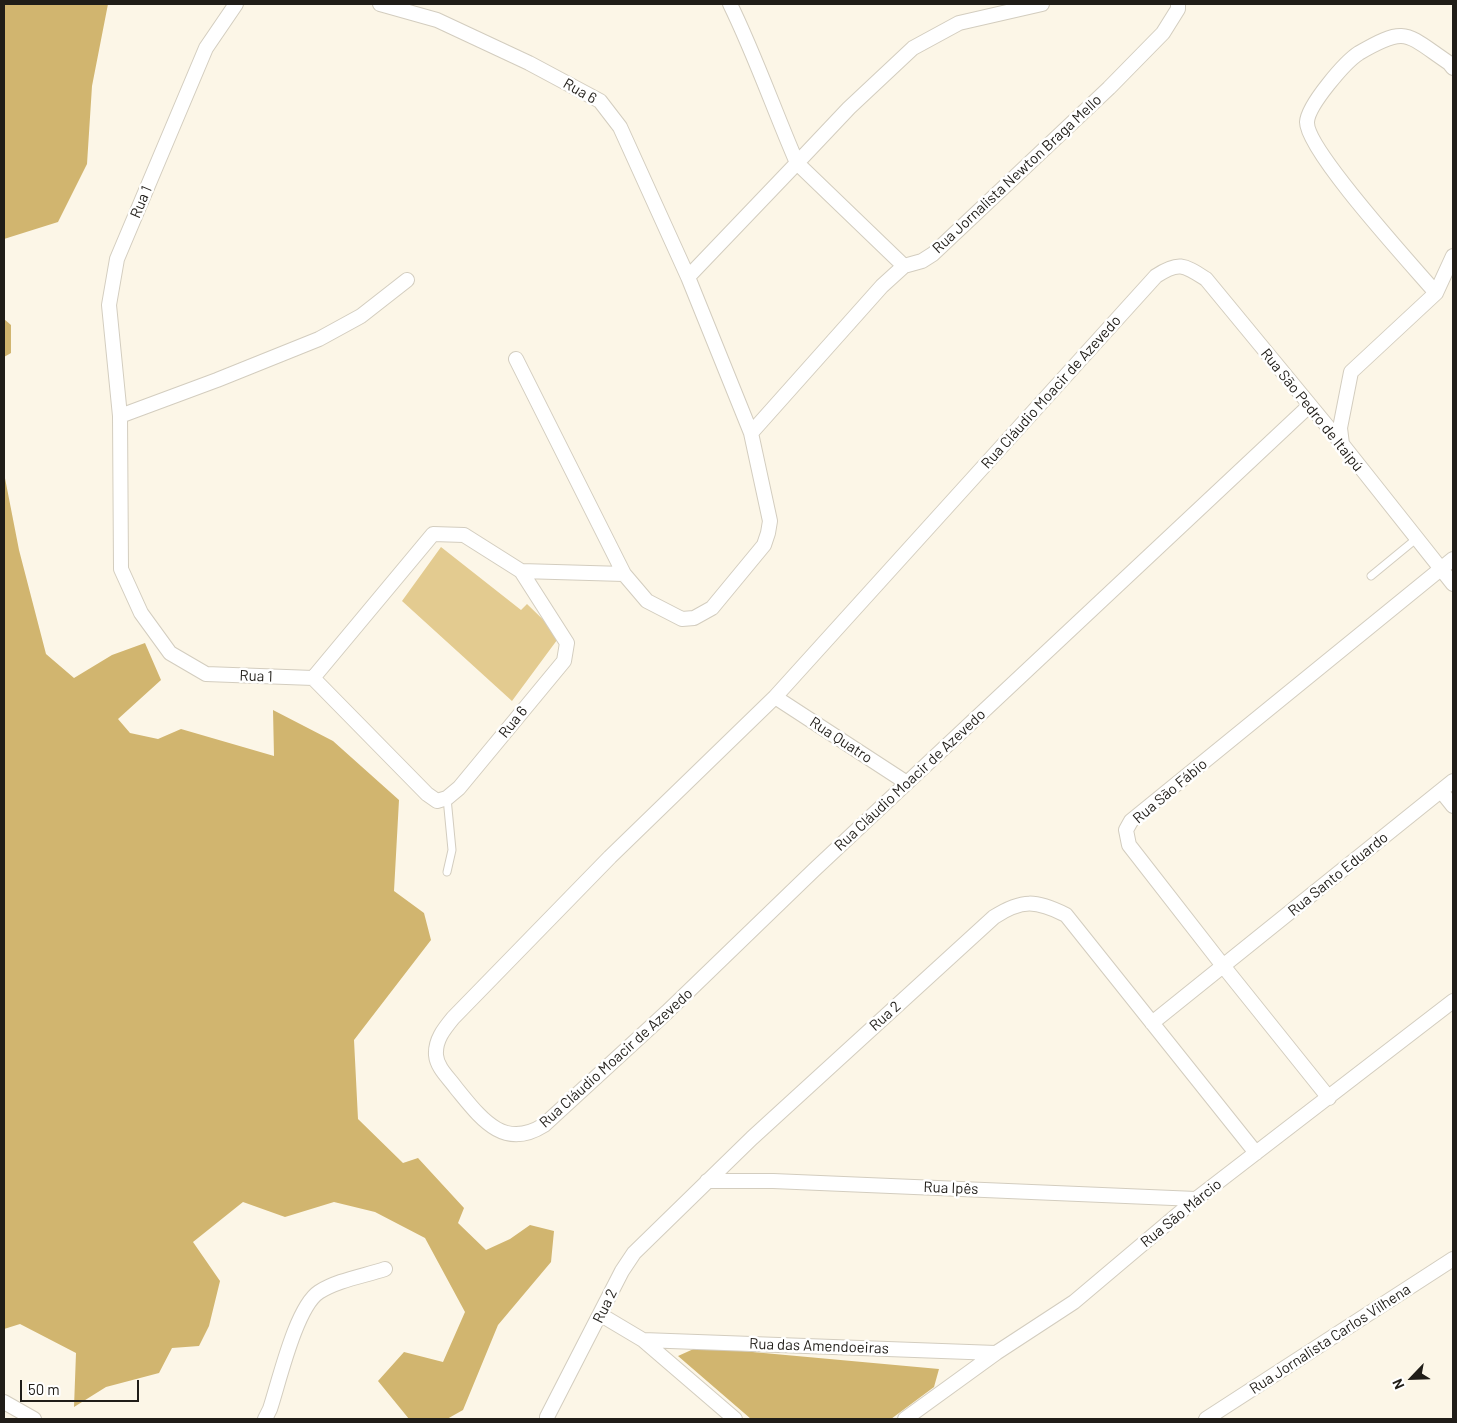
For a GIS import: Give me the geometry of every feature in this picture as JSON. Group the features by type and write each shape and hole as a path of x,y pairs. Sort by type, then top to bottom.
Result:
{"street":[{"name":"Rua 1","path":"236,4 206,48 117,259 109,305 120,416 122,569 141,613 170,653 206,674 313,678"},
{"name":"Rua 6","path":"380,4 437,20 600,100 620,127 688,278 751,433 770,521 764,545 712,608 694,618 682,619 647,601 624,574 516,359"},
{"path":"730,4 748,41 769,99 797,163 904,266 882,286 751,433"},
{"path":"688,278 849,108 913,48 959,23 1042,4"},
{"name":"Rua Jornalista Newton Braga Mello","path":"904,266 922,262 933,254 1109,88 1163,34 1178,9 1178,4"},
{"path":"1436,293 1325,162 1310,136 1307,122 1311,106 1353,57 1395,35 1410,36 1449,63 1453,68"},
{"path":"1342,444 1340,428 1351,372 1436,293 1453,256"},
{"name":"Rua São Pedro de Itaipú","path":"1156,276 1175,266 1186,266 1206,279 1342,444 1453,584"},
{"name":"Rua Cláudio Moacir de Azevedo","path":"1156,276 775,697 610,858 453,1018 440,1035 436,1047 438,1065 482,1120 501,1131 518,1136 533,1132 544,1125 667,1012 814,870 1309,406"},
{"path":"120,416 217,380 318,339 361,316 407,280"},
{"path":"447,798 438,801 427,794 313,678 433,534 464,535 521,571 624,574"},
{"name":"Rua São Fábio","path":"1328,1098 1130,845 1126,835 1128,826 1453,559"},
{"name":"Rua 6","path":"447,798 459,788 564,660 567,643 521,571"},
{"name":"Rua Quatro","path":"775,697 907,784"},
{"name":"Rua Santo Eduardo","path":"1152,1023 1453,782"},
{"path":"1441,791 1453,806"},
{"name":"Rua 2","path":"547,1417 622,1271 634,1253 707,1182 986,923 1012,906 1033,903 1045,905 1066,915 1256,1153"},
{"name":"Rua São Márcio","path":"905,1419 996,1353 1074,1302 1196,1199 1453,1001"},
{"name":"Rua Ipês","path":"707,1182 773,1181 1196,1199"},
{"name":"Rua Jornalista Carlos Vilhena","path":"1206,1419 1453,1259"},
{"path":"265,1419 270,1409 297,1323 312,1298 332,1286 385,1269"},
{"path":"601,1315 643,1340 734,1419"},
{"name":"Rua das Amendoeiras","path":"643,1340 996,1353"},
{"path":"4,1402 34,1419"}],"lane":[{"path":"1371,576 1416,539"},
{"path":"447,798 452,850 447,872"}],"shaded area":[{"path":"4,4 108,4 92,86 87,164 58,222 4,239"},
{"path":"4,319 11,325 11,353 4,357"},
{"path":"4,473 19,550 46,654 74,678 112,655 145,643 161,680 118,719 130,733 158,739 181,729 274,756 273,710 333,741 399,800 394,891 424,913 431,940 354,1040 358,1119 403,1163 418,1158 464,1208 458,1223 486,1250 510,1239 530,1225 554,1231 551,1262 498,1325 463,1410 447,1419 409,1419 378,1381 404,1352 443,1362 465,1312 425,1238 375,1212 334,1202 285,1217 243,1202 193,1242 220,1281 209,1326 199,1346 172,1348 159,1373 106,1387 74,1407 76,1353 20,1324 4,1329"},
{"path":"441,547 521,610 527,604 560,636 512,701 402,601"},
{"path":"698,1347 939,1369 934,1387 891,1419 751,1419 678,1356"}]}
